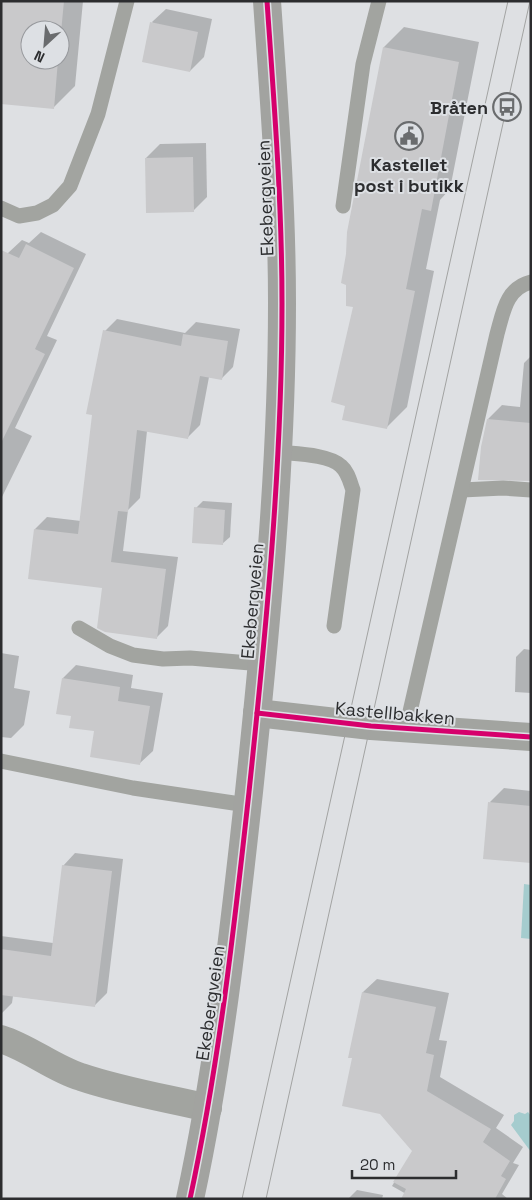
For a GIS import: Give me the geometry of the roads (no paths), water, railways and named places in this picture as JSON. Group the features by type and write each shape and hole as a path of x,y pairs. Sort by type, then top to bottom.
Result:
{"main road":[{"name":"Ekebergveien","path":"190,1199 208,1108 228,983 257,713 277,452 281,354 281,254 267,1"}],"street":[{"name":"Kastellbakken","path":"257,713 406,729 531,737"},
{"path":"1,1039 18,1044 49,1064 80,1077 208,1108"}],"lane":[{"path":"3,213 19,216 37,213 53,205 70,186 98,114 127,1"},
{"path":"343,206 363,64 379,1"},
{"name":"Kastellbakken","path":"406,729 505,304 513,290 522,284 531,282"},
{"path":"277,452 314,456 340,464 348,475 353,490 334,626"},
{"path":"462,490 503,488 531,490"},
{"path":"79,628 110,646 133,655 163,659 190,658 261,664"},
{"path":"1,761 133,788 247,805"}],"water":[{"path":"524,884 531,885 531,939 521,938"},
{"path":"519,1112 525,1114 528,1112 531,1116 531,1152 511,1125 514,1121 514,1115"}],"tram line":[{"path":"242,1199 508,1"},
{"path":"266,1199 530,1"}],"place":[{"name":"Bråten","path":"507,107"},
{"name":"Kastellet post i butikk","path":"409,136"}]}
